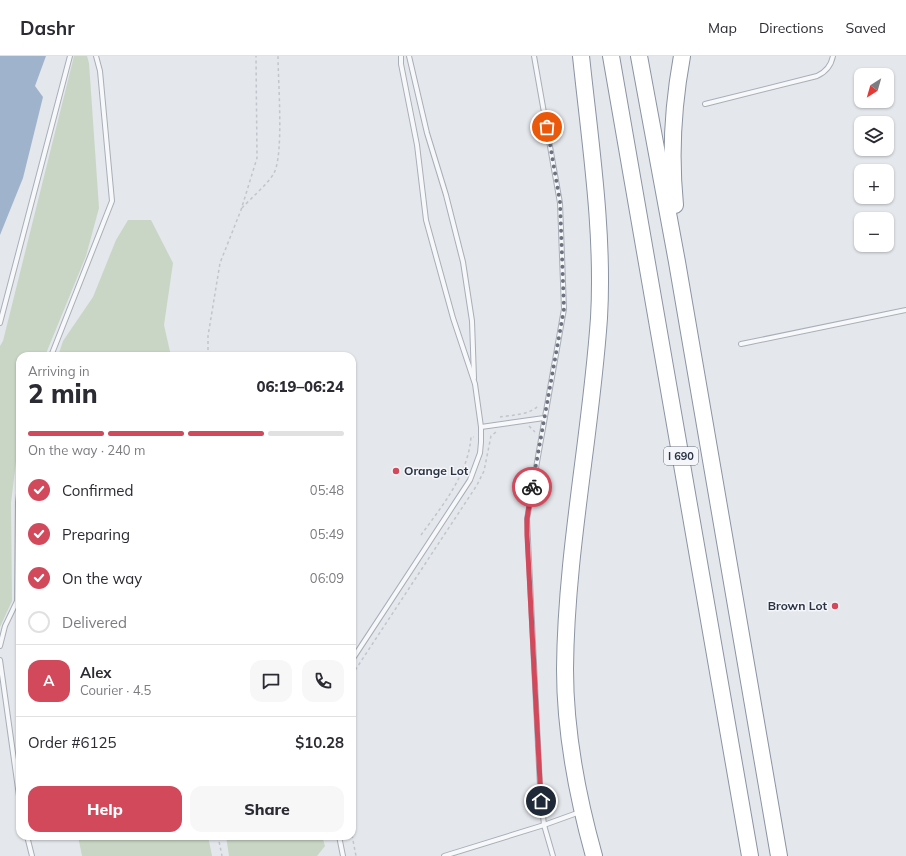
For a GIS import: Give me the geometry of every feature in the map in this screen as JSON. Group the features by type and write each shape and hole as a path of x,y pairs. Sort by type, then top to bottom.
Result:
{"highway":[{"path":"581,56 598,236 599,308 593,383 566,625 565,670 569,728 582,811 594,856"},
{"name":"I 690","path":"611,56 750,856"},
{"name":"I 690","path":"639,56 677,262 780,856"},
{"path":"677,262 678,235 673,187 672,136 677,84 682,56"}],"lane":[{"path":"0,323 70,56"},
{"path":"53,352 112,201 100,71 96,56"},
{"path":"401,56 401,64 417,145 426,220 453,318 475,384"},
{"path":"356,654 470,480 480,453 481,427 475,384 472,321 463,262 446,195 427,133 409,56"},
{"path":"534,56 560,202 564,309 527,519 540,787 544,825 553,856"},
{"path":"705,104 817,76 826,70 831,64 833,56"},
{"path":"740,344 906,310"},
{"path":"481,427 544,418"},
{"path":"0,646 5,626 16,603"},
{"path":"0,660 16,774"},
{"path":"444,856 544,825 582,811"},
{"path":"28,840 32,856"},
{"path":"340,840 343,856"}],"path":[{"path":"208,352 208,336 220,263 241,210 257,158 256,56"},
{"path":"241,210 274,174 279,135 278,56"},
{"path":"421,535 460,478 470,450 471,438 491,436"},
{"path":"356,669 477,485 484,471 490,439"},
{"path":"219,840 222,856"},
{"path":"353,840 356,856"}],"green space":[{"path":"74,56 87,56 89,63 99,208 86,256 47,352 16,352 16,462 11,503 12,601 0,627 0,346 3,341"},
{"path":"128,220 151,220 173,263 164,325 170,352 59,352 63,341 93,297 116,240"},
{"path":"79,840 209,840 212,856 82,856"},
{"path":"227,840 323,840 325,846 317,856 229,856"}],"water":[{"path":"0,56 46,56 35,86 43,97 23,178 0,235"}],"way so far":[{"path":"532,487 564,309 560,202 547,127"}],"place":[{"name":"Orange Lot","path":"396,471"},
{"name":"Brown Lot","path":"835,606"}],"route":[{"path":"532,487 527,519 527,535 541,801"}]}
